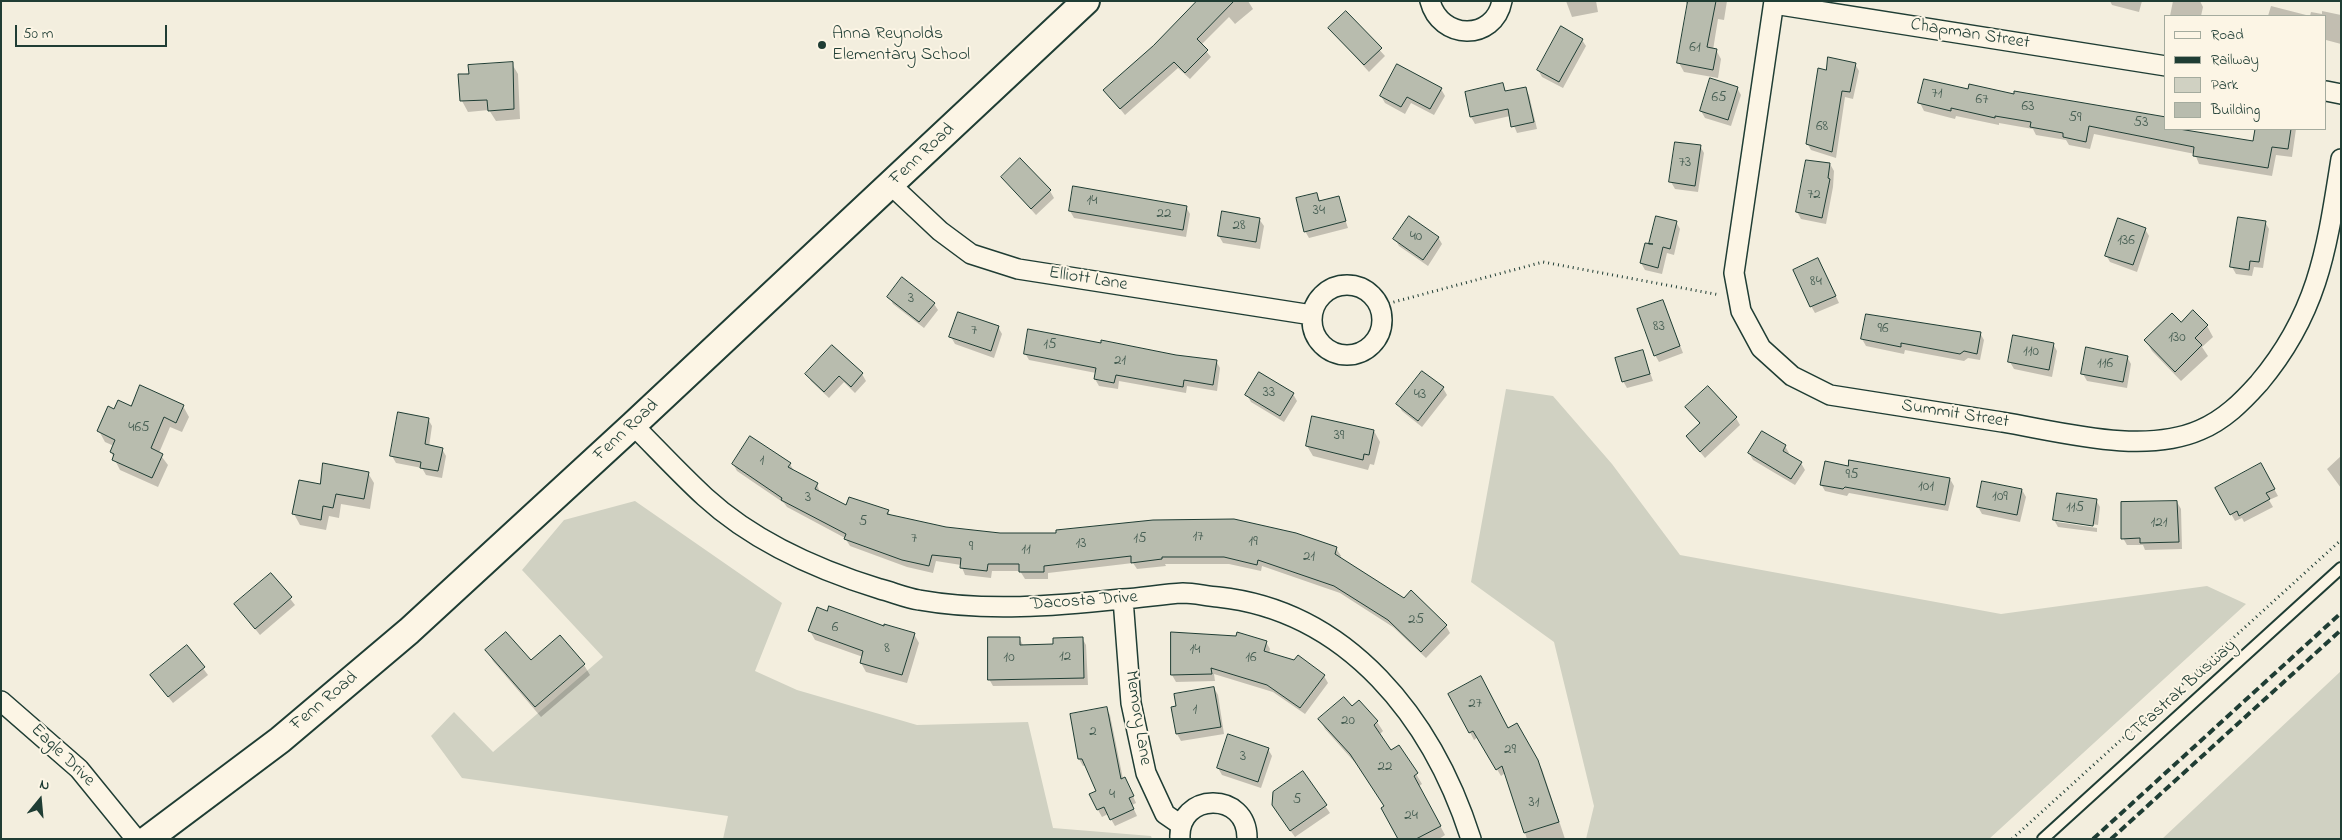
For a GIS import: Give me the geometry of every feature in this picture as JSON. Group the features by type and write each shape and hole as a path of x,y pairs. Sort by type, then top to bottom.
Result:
{"street":[{"name":"Fenn Road","path":"148,839 280,740 384,653 633,425 1086,1"},
{"path":"1430,1 1438,20 1448,27 1460,31 1472,31 1484,27 1494,20 1501,9 1502,1"},
{"name":"Chapman Street","path":"1774,2 2164,66"},
{"name":"Summit Street","path":"1774,2 1734,273 1741,311 1761,348 1792,376 1830,395 2113,440 2161,440 2200,430 2238,406 2268,372 2295,333 2316,287 2328,237 2341,159"},
{"path":"2327,91 2341,94"},
{"name":"Elliott Lane","path":"891,185 940,231 971,254 1008,266 1312,315"},
{"path":"1342,285 1360,287 1374,298 1379,306 1382,323 1377,340 1364,352 1347,356 1330,352 1317,340 1313,332 1312,315 1319,298 1334,287 1342,285"},
{"name":"Dacosta Drive","path":"633,425 707,499 772,545 843,577 917,600 977,607 1052,606 1184,593 1248,600 1302,620 1351,650 1398,697 1434,756 1459,803 1471,839"},
{"name":"Memory Lane","path":"1123,599 1131,703 1146,773 1165,814 1181,832 1187,815 1195,807 1217,802 1228,805 1244,821 1248,839"},
{"name":"Eagle Drive","path":"1,701 79,769 136,839"}],"lane":[{"name":"CTfastrak Busway","path":"2044,839 2341,568"}],"path":[{"path":"1379,306 1543,262 1739,298"},
{"path":"2012,839 2341,540"}],"green space":[{"path":"1506,389 1553,396 1612,464 1680,555 2001,614 2207,586 2246,604 1989,839 1586,839 1594,806 1554,642 1471,582"},
{"path":"635,501 782,603 755,671 797,690 917,725 1028,722 1053,828 1151,836 1152,839 723,839 728,816 462,778 431,736 454,712 493,752 603,657 522,570 564,520"},
{"path":"2341,671 2341,839 2162,839"}],"building":[{"path":"1197,1 1234,1 1197,39 1208,50 1185,73 1174,62 1120,109 1103,90 1153,46"},
{"path":"1688,1 1716,1 1707,47 1717,49 1713,70 1677,63"},
{"path":"1346,11 1382,48 1364,65 1328,28"},
{"path":"1561,26 1583,39 1559,82 1537,70"},
{"path":"1828,57 1856,63 1850,92 1842,91 1832,152 1806,144 1818,68 1826,70"},
{"path":"513,62 514,109 488,111 487,100 460,101 458,74 469,74 468,65"},
{"path":"1397,64 1442,88 1430,109 1407,97 1401,107 1380,96"},
{"path":"1710,78 1738,87 1728,120 1700,111"},
{"path":"1924,79 1968,89 1969,84 2014,94 2014,91 2164,117 2164,130 2185,130 2253,141 2255,130 2291,130 2288,149 2272,147 2268,168 2193,156 2194,147 2089,126 2086,142 2063,137 2063,133 2030,127 2031,122 1995,116 1995,118 1951,108 1951,111 1918,103"},
{"path":"1503,83 1505,91 1526,87 1534,122 1511,127 1508,109 1470,117 1465,92"},
{"path":"1675,142 1701,145 1695,186 1669,182"},
{"path":"1020,158 1051,190 1031,209 1001,177"},
{"path":"1806,160 1830,163 1828,178 1830,179 1822,218 1796,212"},
{"path":"1073,186 1187,206 1183,230 1069,211"},
{"path":"1317,193 1319,201 1339,196 1346,221 1304,232 1296,198"},
{"path":"1222,211 1260,218 1256,242 1218,236"},
{"path":"1409,216 1439,237 1423,260 1393,239"},
{"path":"1656,216 1677,221 1670,249 1663,247 1658,268 1640,263 1645,243 1649,244"},
{"path":"2238,217 2266,221 2259,262 2250,261 2249,270 2230,267"},
{"path":"2118,218 2146,228 2133,265 2105,256"},
{"path":"1818,258 1836,296 1810,307 1793,270"},
{"path":"902,277 935,303 919,322 887,297"},
{"path":"1663,300 1680,346 1654,356 1637,309"},
{"path":"2193,310 2208,325 2195,338 2202,345 2175,372 2144,340 2172,313 2181,322"},
{"path":"958,312 999,326 991,351 949,337"},
{"path":"1866,314 1981,332 1977,354 1964,351 1960,354 1901,343 1901,347 1861,339"},
{"path":"1028,329 1101,343 1101,340 1176,355 1217,360 1213,385 1184,380 1183,387 1116,375 1114,383 1094,379 1096,368 1024,354"},
{"path":"2013,335 2054,343 2049,370 2008,362"},
{"path":"832,345 863,373 851,387 839,376 824,392 805,374"},
{"path":"2086,347 2128,356 2123,382 2081,374"},
{"path":"1643,350 1650,374 1622,382 1615,358"},
{"path":"1422,371 1444,387 1418,421 1396,404"},
{"path":"1259,372 1294,393 1280,416 1245,395"},
{"path":"140,385 184,405 176,423 164,417 151,448 163,454 152,478 112,460 114,454 110,452 115,440 97,431 108,406 114,409 118,400 131,406"},
{"path":"1708,386 1737,417 1700,452 1686,436 1700,423 1685,407"},
{"path":"398,412 429,418 425,444 443,448 438,471 420,468 421,462 390,456"},
{"path":"1312,416 1374,430 1369,455 1364,454 1363,460 1306,446"},
{"path":"1762,431 1786,445 1783,451 1802,462 1791,479 1748,453"},
{"path":"750,436 791,463 788,467 818,483 815,489 846,505 849,497 889,510 887,514 946,527 1000,533 1056,533 1056,530 1153,520 1234,519 1296,533 1337,547 1335,554 1404,598 1411,590 1447,625 1421,652 1388,620 1334,586 1258,560 1257,565 1224,557 1162,557 1162,559 1131,563 1131,556 1044,566 1044,572 1019,572 1019,564 988,564 987,571 960,568 961,558 932,555 929,566 902,560 844,539 846,534 781,500 782,498 732,464"},
{"path":"1849,460 1950,478 1945,505 1845,487 1843,489 1820,485 1825,461 1848,466"},
{"path":"323,463 369,472 364,499 336,494 333,508 323,506 321,520 292,514 299,480 320,484"},
{"path":"2261,463 2275,489 2266,493 2270,499 2239,516 2237,511 2230,515 2215,488"},
{"path":"1982,481 2022,489 2017,515 1977,507"},
{"path":"2057,493 2097,499 2093,526 2053,520"},
{"path":"2177,501 2179,542 2140,543 2140,538 2121,539 2121,502"},
{"path":"271,573 292,597 255,629 234,604"},
{"path":"829,606 884,626 884,624 915,633 902,675 860,663 863,651 808,631 817,607 827,611"},
{"path":"506,632 531,660 560,635 585,664 535,707 485,650"},
{"path":"1171,632 1236,636 1237,632 1267,641 1264,651 1294,660 1298,655 1325,675 1300,708 1267,685 1211,668 1212,674 1171,675"},
{"path":"988,637 1020,637 1020,645 1053,644 1053,638 1083,637 1084,678 988,680"},
{"path":"187,645 205,667 168,697 150,675"},
{"path":"1481,676 1508,728 1517,723 1538,760 1559,822 1524,833 1502,766 1496,770 1473,731 1469,733 1448,694"},
{"path":"1214,687 1221,727 1176,734 1171,707 1176,706 1174,694"},
{"path":"1344,697 1352,706 1359,700 1378,721 1374,725 1391,750 1399,745 1418,773 1414,776 1441,826 1416,839 1398,839 1381,808 1384,806 1350,754 1318,719"},
{"path":"1107,707 1121,779 1125,777 1134,796 1129,798 1134,809 1110,820 1104,807 1097,810 1089,794 1096,791 1082,759 1078,759 1070,714"},
{"path":"1228,734 1269,748 1258,782 1217,768"},
{"path":"1303,771 1327,805 1290,831 1272,805 1273,792"}],"railway":[{"path":"2093,839 2341,613"},
{"path":"2111,839 2341,630"}],"place":[{"name":"Anna Reynolds Elementary School","path":"822,45"}]}
